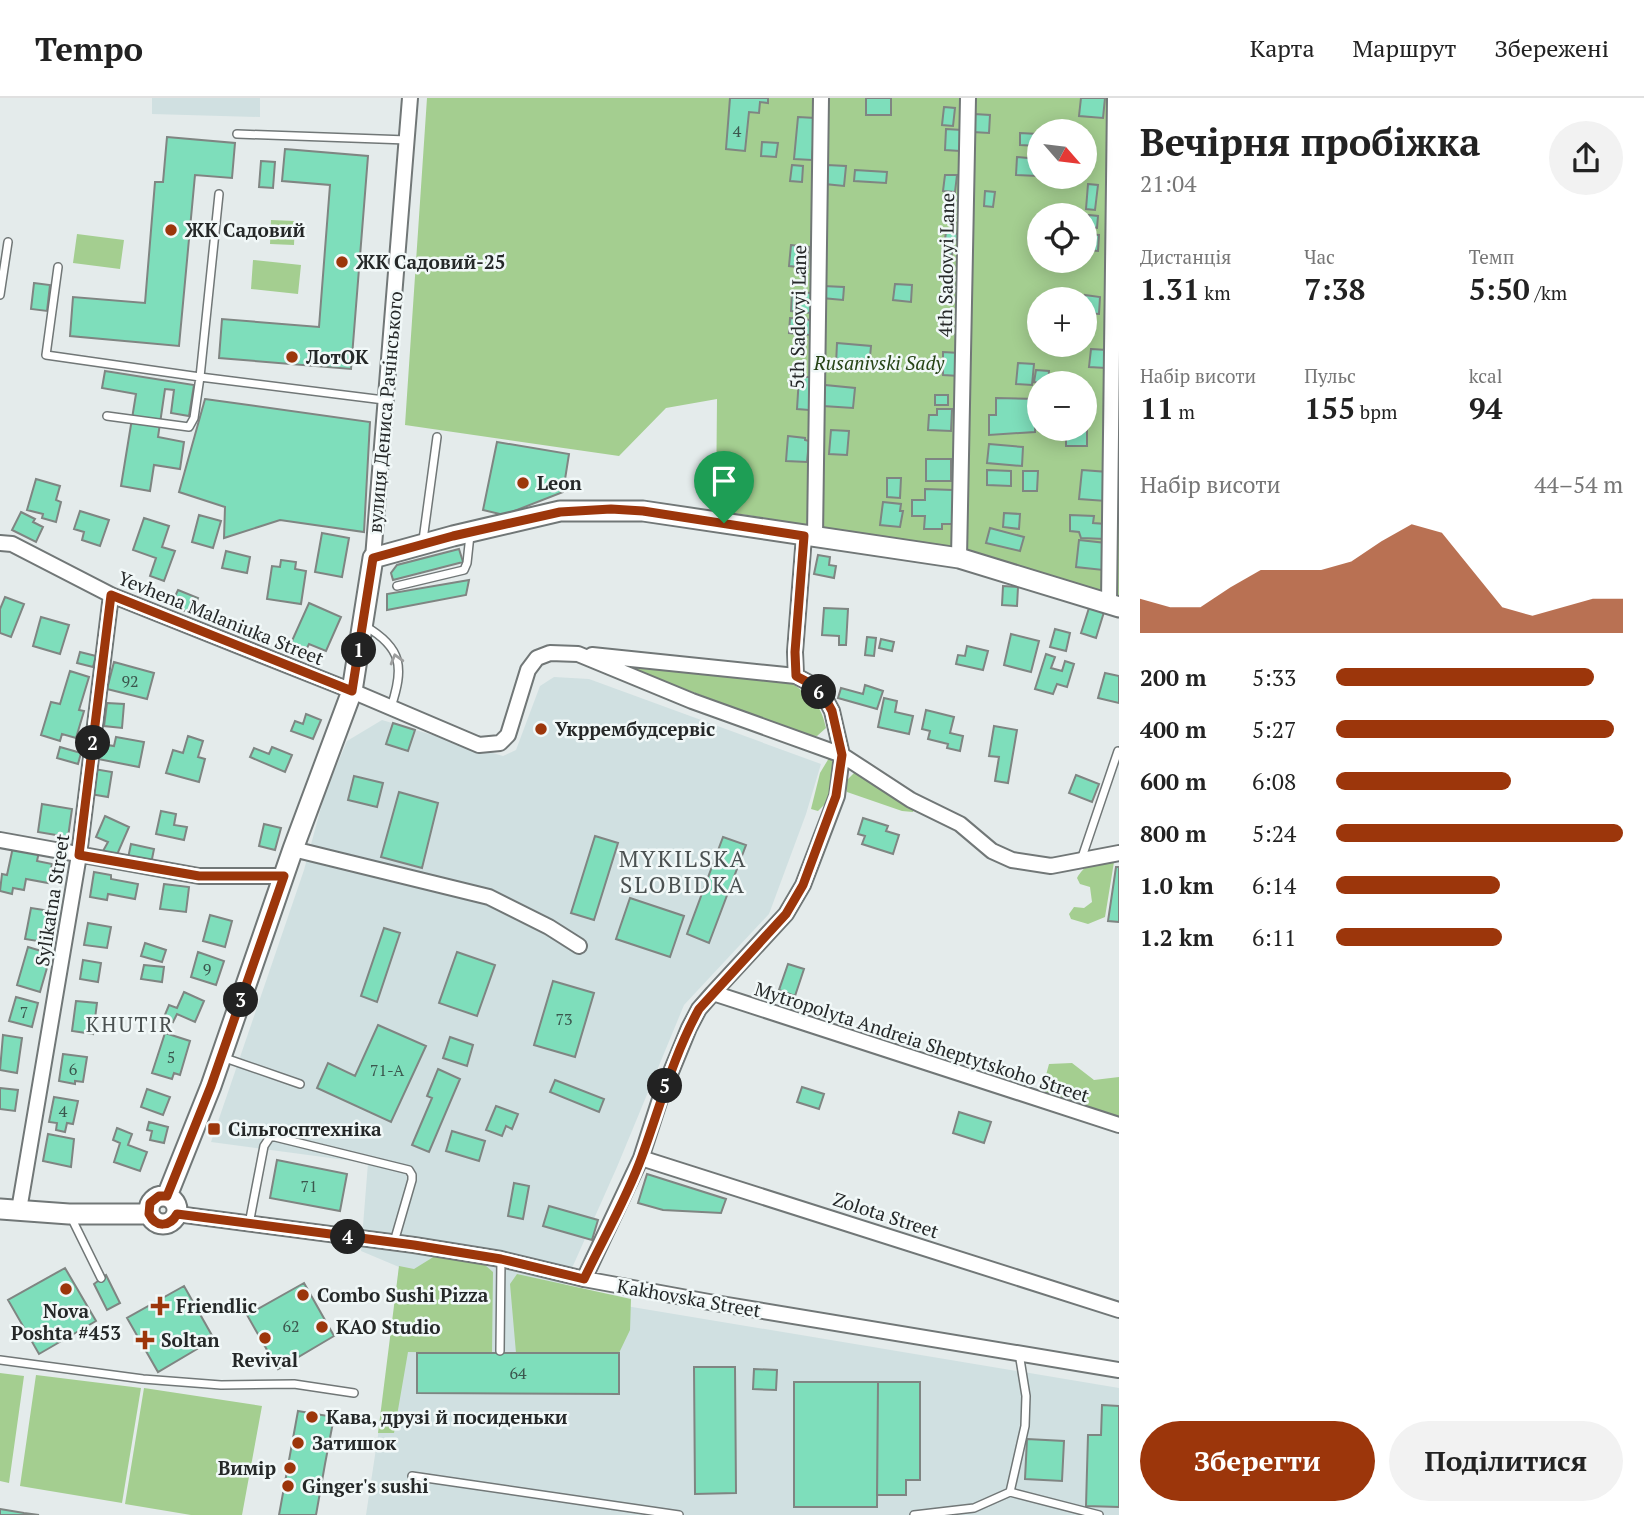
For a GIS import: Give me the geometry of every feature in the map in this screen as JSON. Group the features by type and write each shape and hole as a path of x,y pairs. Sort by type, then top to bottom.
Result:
{"main road":[{"path":"373,558 560,512 611,509 643,511 959,558 1114,605"},
{"name":"вулиця Дениса Рачінського","path":"167,1196 222,1057 293,849 352,691 373,558"},
{"path":"159,1196 167,1196 176,1203 177,1214 170,1223 163,1225 153,1220 149,1214 149,1206 159,1196"},
{"path":"10,1210 149,1214"}],"street":[{"name":"вулиця Дениса Рачінського","path":"373,558 410,98"},
{"name":"5th Sadovyi Lane","path":"809,536 821,98"},
{"name":"4th Sadovyi Lane","path":"959,558 968,98"},
{"path":"1114,605 1115,98"},
{"path":"584,1279 642,1158 661,1096 689,1028 699,1009 786,914 803,885 836,796 842,755 832,711 813,685 796,676 795,652 809,536"},
{"name":"Yevhena Malaniuka Street","path":"0,543 12,544 111,595 479,745 500,743 508,734 528,670 537,658 550,653 796,676"},
{"name":"Sylikatna Street","path":"10,1210 79,855 111,595"},
{"name":"Yevhena Malaniuka Street","path":"578,654 692,701 842,755 911,800 968,829 999,855 1022,863 1051,866 1119,853"},
{"path":"0,840 199,876 284,876"},
{"path":"293,849 489,897 549,927 579,946"},
{"name":"Mytropolyta Andreia Sheptytskoho Street","path":"713,993 1119,1125"},
{"name":"Zolota Street","path":"642,1158 1119,1310"},
{"name":"Kakhovska Street","path":"177,1214 394,1242 501,1259 584,1279 1119,1370"}],"lane":[{"path":"237,134 408,140"},
{"path":"107,416 189,427 194,418 201,377 219,194"},
{"path":"1,295 8,242"},
{"path":"58,267 46,355 384,400"},
{"path":"422,544 437,437"},
{"path":"397,586 464,570 470,532"},
{"path":"363,624 380,634 394,649 399,661 399,674 391,707"},
{"path":"1081,861 1118,751"},
{"path":"222,1057 300,1084"},
{"path":"249,1224 264,1146 270,1137 275,1137 409,1170 412,1180 394,1242"},
{"path":"69,1213 101,1278"},
{"path":"500,1350 501,1259"},
{"path":"1010,1492 1024,1426 1026,1396 1019,1353"},
{"path":"0,1360 143,1379 221,1385 294,1384 354,1393"},
{"path":"412,1476 679,1515"},
{"path":"914,1515 974,1508 1010,1492 1098,1515"}],"shaded area":[{"path":"152,98 260,98 260,117 152,114"},
{"path":"554,677 589,679 821,764 806,814 769,914 684,1005 560,1295 1119,1388 1119,1515 366,1515 399,1267 361,1251 368,1163 211,1142 304,870 325,793 347,741 382,720 503,756 516,750 540,686"}],"green space":[{"name":"Rusanivski Sady","path":"427,98 1119,98 1119,599 960,550 716,510 717,399 666,408 619,456 405,425"},
{"path":"271,220 295,221 294,245 270,244"},
{"path":"77,234 124,240 120,269 73,263"},
{"path":"253,260 301,265 298,294 251,289"},
{"path":"613,661 793,684 815,702 826,728 817,736 803,735"},
{"path":"829,758 835,764 835,794 818,811 811,809 820,773"},
{"path":"855,772 915,807 913,812 902,811 847,792 845,782"},
{"path":"1103,861 1114,862 1105,917 1088,924 1071,919 1069,914 1074,907 1084,908 1092,902 1090,887 1080,884 1077,878 1088,866"},
{"path":"1072,1063 1094,1080 1119,1077 1119,1119 1091,1111 1082,1100 1052,1099 1042,1090 1049,1064"},
{"path":"435,1256 485,1265 493,1272 492,1353 408,1352 394,1433 378,1433 399,1266 414,1269"},
{"path":"517,1274 631,1299 630,1330 619,1353 516,1353 510,1284"},
{"path":"0,1373 24,1376 9,1483 0,1481"},
{"path":"36,1375 141,1388 122,1503 20,1486"},
{"path":"144,1388 262,1406 242,1515 191,1515 125,1504"}],"building":[{"path":"730,98 768,98 768,103 760,102 759,113 749,112 745,151 726,149"},
{"path":"866,98 891,98 891,115 866,115"},
{"path":"1081,98 1105,98 1103,118 1079,116"},
{"path":"944,107 955,108 953,126 942,125"},
{"path":"974,114 990,115 989,133 973,132"},
{"path":"798,117 815,118 812,160 794,159"},
{"path":"946,129 962,130 960,151 945,150"},
{"path":"1020,133 1027,133 1027,145 1020,145"},
{"name":"ЖК Садовий","path":"167,137 235,143 232,178 195,175 179,346 70,336 73,297 145,303 155,182 163,182"},
{"path":"762,142 778,143 776,157 761,156"},
{"name":"ЖК Садовий-25","path":"285,149 368,156 351,369 219,358 222,319 319,327 330,185 282,181"},
{"path":"1017,157 1027,158 1027,176 1016,175"},
{"path":"261,161 275,162 273,188 259,187"},
{"path":"792,165 803,166 802,182 790,181"},
{"path":"827,165 846,166 844,186 825,184"},
{"path":"855,170 887,172 886,183 854,181"},
{"path":"945,175 957,175 955,192 943,191"},
{"path":"1098,185 1096,203 1086,203 1088,189 1097,189"},
{"path":"985,191 995,192 993,207 984,206"},
{"path":"946,232 958,234 958,240 954,240 952,255 943,254"},
{"path":"791,245 809,247 808,268 789,266"},
{"path":"34,283 50,285 47,311 31,309"},
{"path":"895,284 912,285 911,302 893,300"},
{"path":"823,286 844,287 843,300 822,298"},
{"path":"792,292 812,293 810,313 791,311"},
{"path":"1097,297 1100,297 1097,314"},
{"path":"790,318 811,320 810,335 789,333"},
{"path":"837,343 871,346 869,368 836,365"},
{"path":"1097,349 1107,350 1106,368 1089,367 1090,357 1097,357"},
{"path":"943,352 959,353 959,376 943,375"},
{"path":"1018,363 1034,364 1033,371 1027,371 1027,385 1016,384"},
{"path":"105,371 194,385 189,416 171,413 174,390 165,389 158,437 184,442 180,469 154,465 150,491 121,486 136,394 102,388"},
{"path":"799,377 812,377 809,410 797,409"},
{"path":"825,385 855,388 853,408 823,406"},
{"path":"935,395 948,395 948,405 935,405"},
{"path":"996,398 1027,399 1027,433 989,435 989,415 996,415"},
{"path":"205,399 370,422 364,532 280,520 224,538 225,507 179,492"},
{"path":"937,409 952,409 951,431 928,430 929,415 937,415"},
{"path":"831,430 849,431 847,455 829,454"},
{"path":"788,436 809,441 807,462 786,461"},
{"path":"1066,441 1087,441 1087,446 1066,446"},
{"path":"497,442 569,454 563,492 504,515 483,510"},
{"path":"989,444 1023,447 1022,466 987,463"},
{"path":"926,459 951,459 951,481 926,481"},
{"path":"987,470 1011,471 1011,486 987,485"},
{"path":"1082,470 1108,472 1106,501 1079,499"},
{"path":"1023,471 1038,471 1037,491 1023,491"},
{"path":"887,478 901,478 900,498 887,497"},
{"path":"36,479 60,486 56,500 61,502 56,522 42,518 43,514 27,510"},
{"path":"925,489 953,490 953,524 942,524 942,529 924,529 925,516 912,516 912,500 925,500"},
{"path":"883,502 901,504 900,511 903,511 900,527 880,525"},
{"path":"80,511 109,520 100,546 82,540 84,532 74,529"},
{"path":"21,512 35,519 33,522 43,527 36,542 12,530"},
{"path":"1004,513 1020,514 1019,529 1003,527"},
{"path":"199,515 221,521 213,548 192,542"},
{"path":"1070,515 1094,516 1093,523 1106,524 1106,539 1081,538 1079,532 1070,531"},
{"path":"144,518 169,526 162,547 175,551 164,581 150,576 156,558 133,550"},
{"path":"990,528 1024,537 1020,551 986,543"},
{"path":"322,533 349,538 342,577 315,572"},
{"path":"1079,540 1106,543 1103,570 1076,567"},
{"path":"459,549 463,562 393,580 391,573 397,565"},
{"path":"226,551 250,557 247,573 222,568"},
{"path":"818,555 830,557 829,565 836,566 834,578 814,574"},
{"path":"281,560 296,562 295,569 306,571 301,604 267,599 272,566 280,567"},
{"path":"469,580 466,595 387,610 387,594"},
{"path":"1003,586 1018,587 1017,606 1002,605"},
{"path":"178,590 198,598 192,614 171,605"},
{"path":"5,597 24,604 11,637 0,633 0,609"},
{"path":"309,603 341,617 326,651 309,644 306,650 291,643"},
{"path":"824,608 848,609 846,645 839,645 839,636 822,635"},
{"path":"1089,608 1104,612 1096,638 1081,633"},
{"path":"41,617 69,625 60,654 33,646"},
{"path":"1055,629 1070,633 1066,651 1050,647"},
{"path":"1011,634 1039,641 1031,672 1004,665"},
{"path":"867,637 876,638 874,656 865,655"},
{"path":"881,639 894,642 892,651 879,648"},
{"path":"967,646 988,651 983,670 956,664 958,655 965,656"},
{"path":"80,652 96,656 93,667 77,663"},
{"path":"1046,654 1055,657 1051,668 1062,671 1065,661 1074,664 1067,687 1057,684 1053,694 1035,689"},
{"path":"114,662 154,673 147,699 107,689"},
{"path":"70,671 89,677 79,710 84,711 76,738 62,734 60,741 41,735 51,702 60,704"},
{"path":"1105,673 1119,676 1119,703 1098,698"},
{"path":"865,685 883,691 877,709 838,698 841,688 863,694"},
{"path":"884,698 897,701 895,712 913,716 909,734 878,727"},
{"path":"107,703 124,704 122,728 104,726"},
{"path":"926,710 954,717 950,733 963,736 960,751 947,748 948,744 928,739 930,731 922,729"},
{"path":"306,714 321,720 313,739 291,731 295,721 303,724"},
{"path":"393,723 415,730 408,751 386,744"},
{"path":"994,726 1017,730 1008,783 995,781 999,757 989,756"},
{"path":"188,736 203,741 198,757 205,759 199,782 166,773 173,750 183,753"},
{"path":"116,737 144,742 139,767 98,759 101,744 114,746"},
{"path":"60,747 81,753 78,764 57,758"},
{"path":"272,747 292,755 285,772 250,757 254,748 269,754"},
{"path":"94,769 112,772 108,797 90,794"},
{"path":"1076,775 1099,784 1092,802 1069,793"},
{"path":"354,776 383,783 377,807 348,800"},
{"path":"399,792 438,803 422,868 381,857"},
{"path":"42,804 72,809 68,837 38,832"},
{"path":"161,811 176,814 174,825 187,827 184,840 156,834"},
{"path":"105,816 129,827 116,857 103,851 108,842 96,837"},
{"path":"863,818 888,826 886,831 899,835 893,854 862,844 865,836 858,834"},
{"path":"264,824 281,828 275,850 259,846"},
{"path":"595,836 618,843 594,920 571,913"},
{"path":"723,837 746,845 709,943 687,934"},
{"path":"131,844 154,849 151,864 128,858"},
{"path":"13,847 39,852 37,861 52,864 48,883 26,879 24,890 13,888 12,894 0,891 2,874 7,875"},
{"path":"1116,867 1119,867 1119,922 1108,921"},
{"path":"94,872 111,875 111,879 138,884 135,899 108,894 107,900 90,897"},
{"path":"164,884 189,887 186,912 160,909"},
{"path":"630,898 684,916 670,957 616,939"},
{"path":"31,908 57,912 51,943 25,939"},
{"path":"210,915 232,921 225,947 203,941"},
{"path":"88,923 111,927 107,948 84,945"},
{"path":"384,928 400,933 377,1002 361,996"},
{"path":"145,943 166,950 162,962 141,956"},
{"path":"28,947 51,954 40,992 17,985"},
{"path":"198,952 224,961 216,985 191,977"},
{"path":"457,952 495,965 477,1016 439,1003"},
{"path":"83,960 101,963 98,982 80,979"},
{"path":"788,964 804,969 795,996 779,990"},
{"path":"144,965 164,967 162,982 141,979"},
{"path":"553,981 594,993 575,1057 534,1045"},
{"path":"184,992 204,1001 195,1022 177,1014 173,1022 164,1017 169,1005 177,1008"},
{"path":"16,997 38,1003 32,1027 9,1021"},
{"path":"76,1001 97,1003 93,1034 72,1031"},
{"path":"378,1025 426,1046 391,1122 317,1088 328,1063 355,1076"},
{"path":"165,1033 190,1041 180,1075 174,1073 172,1079 152,1073"},
{"path":"3,1035 22,1038 17,1073 0,1070"},
{"path":"450,1037 473,1045 467,1066 443,1058"},
{"path":"63,1054 87,1057 83,1082 75,1081 75,1084 59,1081"},
{"path":"438,1069 460,1079 429,1152 412,1145 432,1098 427,1096"},
{"path":"555,1080 604,1099 599,1112 550,1092"},
{"path":"802,1087 824,1094 819,1109 797,1102"},
{"path":"0,1088 18,1090 15,1111 0,1109"},
{"path":"147,1089 170,1097 163,1115 141,1107"},
{"path":"54,1097 78,1101 73,1124 67,1123 65,1132 56,1130 57,1123 49,1122"},
{"path":"496,1106 518,1114 512,1129 506,1126 502,1136 486,1130"},
{"path":"959,1112 991,1122 984,1143 953,1133"},
{"path":"149,1122 168,1127 164,1143 150,1140 152,1131 147,1130"},
{"path":"117,1128 132,1134 128,1145 147,1152 140,1171 114,1162 120,1143 113,1140"},
{"path":"452,1131 485,1141 479,1161 446,1151"},
{"path":"48,1134 74,1139 71,1167 43,1161"},
{"path":"277,1160 347,1174 340,1211 270,1198"},
{"path":"647,1174 726,1199 721,1213 663,1210 638,1203"},
{"path":"514,1183 529,1186 523,1219 508,1216"},
{"path":"549,1206 598,1220 592,1240 543,1226"},
{"path":"65,1268 96,1321 39,1354 8,1300"},
{"path":"106,1275 120,1303 107,1310 94,1284"},
{"path":"304,1283 334,1336 278,1369 247,1315"},
{"path":"184,1286 214,1339 158,1372 127,1318"},
{"path":"417,1353 619,1353 619,1394 417,1393"},
{"path":"694,1367 735,1367 736,1493 695,1494"},
{"path":"754,1369 777,1370 776,1390 753,1389"},
{"path":"794,1382 878,1382 877,1507 794,1507"},
{"path":"878,1382 920,1382 920,1480 906,1480 906,1495 877,1495"},
{"path":"1102,1405 1119,1406 1119,1507 1086,1506 1088,1435 1101,1435"},
{"path":"298,1411 334,1417 316,1515 279,1515"},
{"path":"1027,1439 1064,1441 1062,1481 1025,1479"},
{"path":"0,1509 24,1513 39,1515 0,1515"}],"place":[{"name":"ЖК Садовий","path":"171,230"},
{"name":"ЖК Садовий-25","path":"342,262"},
{"name":"ЛотОК","path":"292,357"},
{"name":"Leon","path":"523,483"},
{"name":"Укррембудсервіс","path":"541,729"},
{"name":"Сільгосптехніка","path":"214,1129"},
{"name":"Nova Poshta #453","path":"66,1289"},
{"name":"Combo Sushi Pizza","path":"303,1295"},
{"name":"Friendlic","path":"160,1306"},
{"name":"KAO Studio","path":"322,1327"},
{"name":"Revival","path":"265,1338"},
{"name":"Soltan","path":"145,1340"},
{"name":"Кава, друзі й посиденьки","path":"312,1417"},
{"name":"Затишок","path":"298,1443"},
{"name":"Вимір","path":"290,1468"},
{"name":"Ginger's sushi","path":"288,1486"}],"district":[{"name":"MYKILSKA SLOBIDKA","path":"683,872"},
{"name":"KHUTIR","path":"130,1025"}],"route":[{"path":"611,509 643,511 724,523 804,536 795,652 796,676 813,685 832,711 842,755 836,796 803,885 786,914 699,1009 689,1028 661,1096 642,1158 584,1279 501,1259 414,1245 177,1214 170,1223 163,1225 153,1220 150,1217 150,1203 159,1196 167,1196 197,1123 284,876 199,876 79,855 111,595 352,691 373,558 453,536 560,512 611,509"}]}
